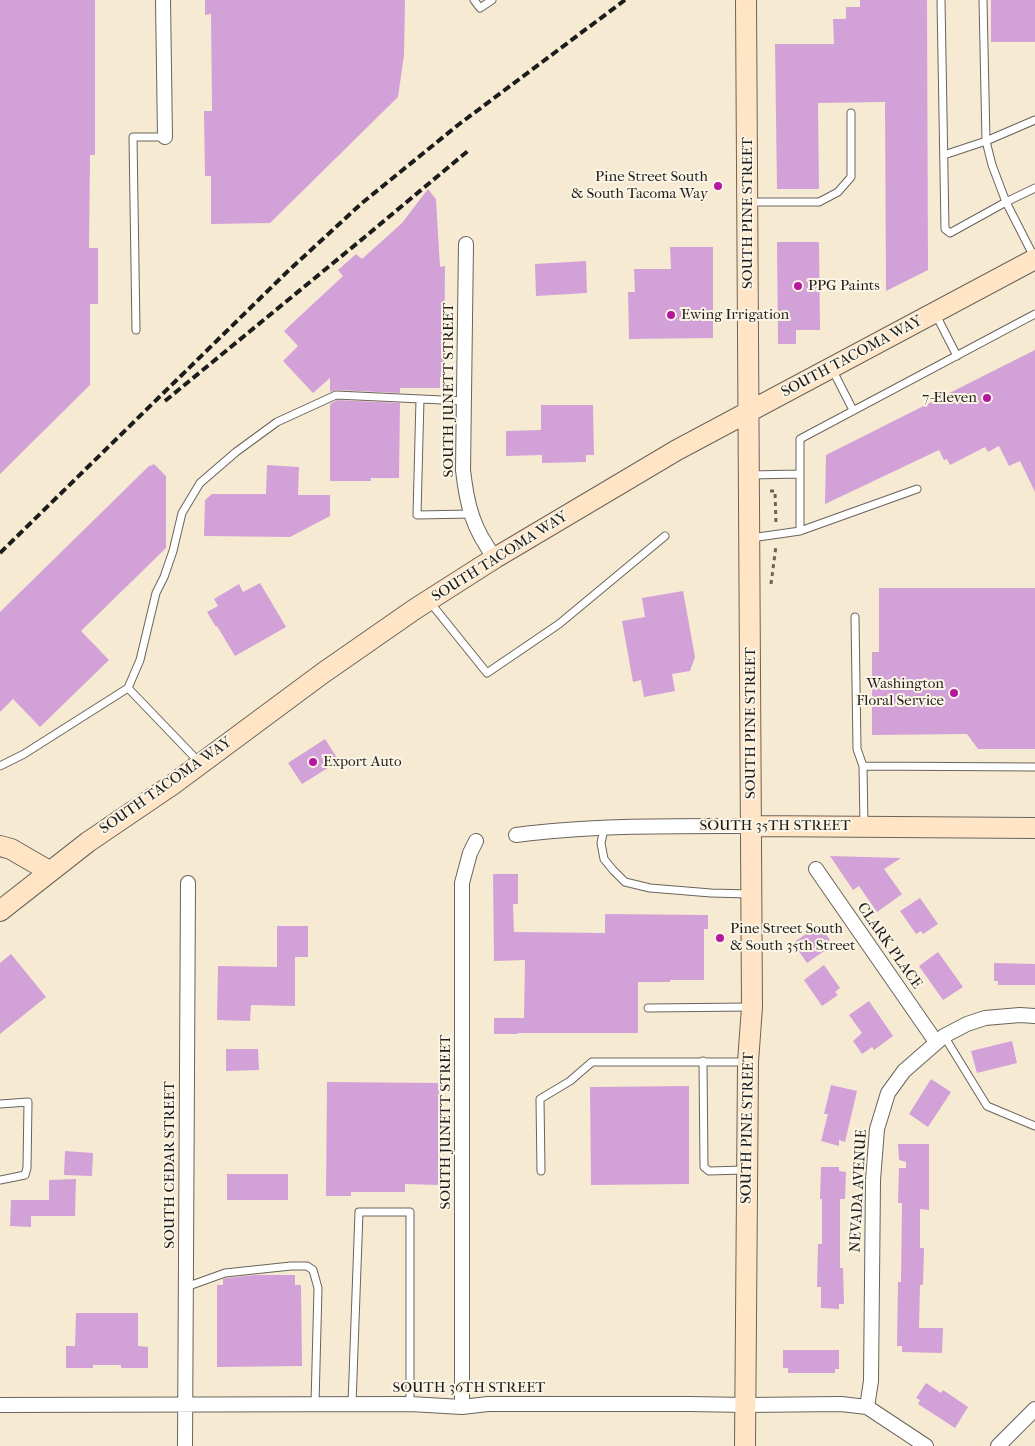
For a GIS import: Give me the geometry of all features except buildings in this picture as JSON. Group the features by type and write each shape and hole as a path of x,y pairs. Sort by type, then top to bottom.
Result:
{"main road":[{"name":"SOUTH PINE STREET","path":"745,1446 748,1062 752,1008 746,0"},
{"name":"SOUTH TACOMA WAY","path":"0,910 88,842 172,785 323,673 495,558 677,450 1035,259"},
{"name":"SOUTH 35TH STREET","path":"751,826 1035,828"},
{"path":"0,846 10,848 49,871"}],"street":[{"path":"163,0 165,137"},
{"name":"SOUTH JUNETT STREET","path":"466,244 463,470 471,514 484,544 495,558"},
{"name":"SOUTH 35TH STREET","path":"516,835 546,831 751,826"},
{"name":"SOUTH JUNETT STREET","path":"462,1406 462,883 470,853 476,841"},
{"name":"CLARK PLACE","path":"816,869 940,1039"},
{"name":"SOUTH CEDAR STREET","path":"185,1446 188,883"},
{"name":"NEVADA AVENUE","path":"867,1407 871,1381 873,1180 877,1128 888,1093 904,1071 940,1039 967,1024 986,1018 1020,1015 1035,1016"},
{"name":"SOUTH 36TH STREET","path":"0,1405 410,1404 462,1406 507,1404 841,1404 867,1407 926,1446"},
{"path":"998,1446 1035,1409"}],"lane":[{"path":"474,0 480,8 492,0"},
{"path":"941,0 945,229 950,233 1035,188"},
{"path":"983,0 986,141 992,165 1006,202 1035,259"},
{"path":"748,202 819,202 838,192 851,177 852,114"},
{"path":"944,155 986,141 1035,120"},
{"path":"136,330 133,137 165,137"},
{"path":"934,313 957,356"},
{"path":"800,531 800,439 1035,314"},
{"path":"832,368 853,410"},
{"path":"0,766 24,754 128,688 140,660 156,593 173,551 182,513 200,483 236,452 277,422 336,395 464,401"},
{"path":"420,399 417,515 471,514"},
{"path":"750,475 800,474"},
{"path":"750,538 800,531 917,489"},
{"path":"428,601 487,673 559,624 665,536"},
{"path":"855,618 857,749 863,766 864,826"},
{"path":"128,688 200,764"},
{"path":"863,766 1035,768"},
{"path":"604,829 601,843 604,859 612,870 625,882 650,888 752,894"},
{"path":"648,1008 752,1008"},
{"path":"940,1039 987,1106 1035,1126"},
{"path":"703,1061 704,1167 709,1171 747,1170"},
{"path":"541,1171 540,1099 570,1081 592,1062 748,1062"},
{"path":"0,1104 28,1102 27,1168 25,1176 3,1179"},
{"path":"352,1404 360,1212 410,1212 410,1404"},
{"path":"186,1287 225,1272 291,1266 307,1266 313,1270 318,1288 315,1404"}],"path":[{"path":"770,491 775,491 776,535 770,584"}],"railway":[{"path":"0,553 287,272 362,203 458,125 625,0"},
{"path":"165,401 469,150"}],"place":[{"name":"Pine Street South & South Tacoma Way","path":"718,186"},
{"name":"PPG Paints","path":"798,286"},
{"name":"Ewing Irrigation","path":"671,315"},
{"name":"7-Eleven","path":"987,398"},
{"name":"Washington Floral Service","path":"954,693"},
{"name":"Export Auto","path":"313,762"},
{"name":"Pine Street South & South 35th Street","path":"720,938"}]}
